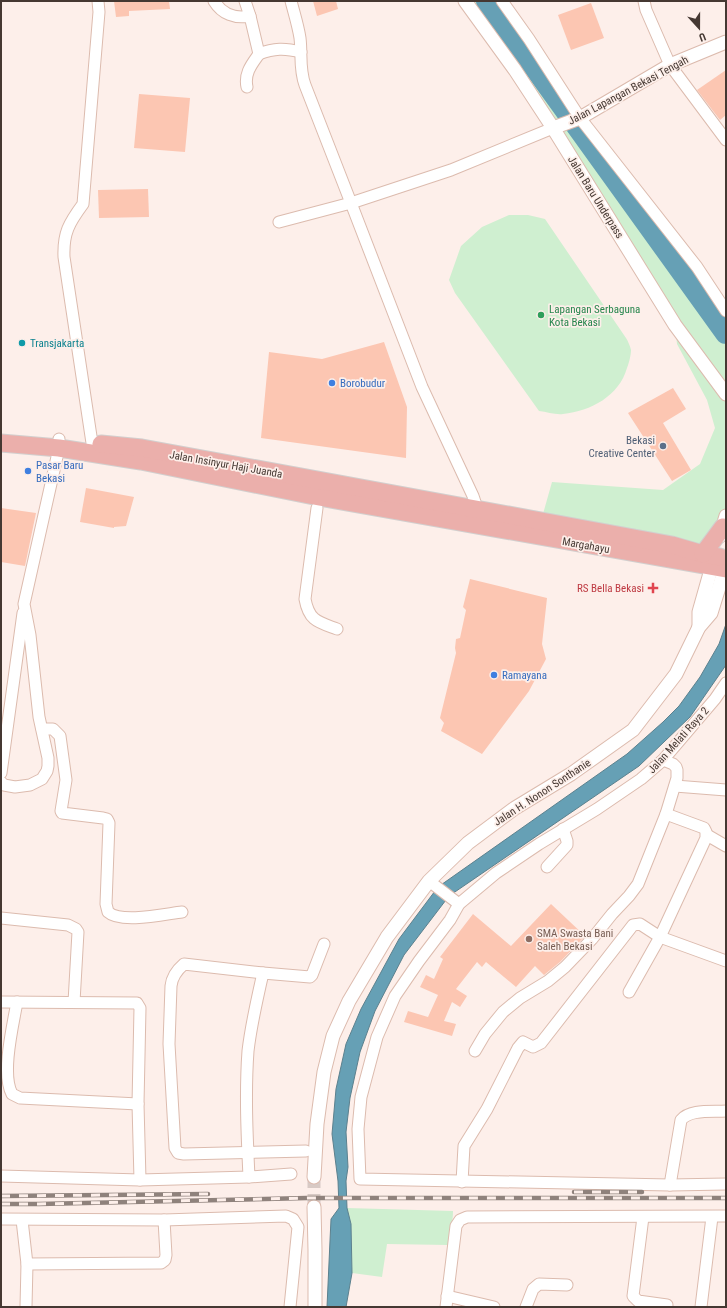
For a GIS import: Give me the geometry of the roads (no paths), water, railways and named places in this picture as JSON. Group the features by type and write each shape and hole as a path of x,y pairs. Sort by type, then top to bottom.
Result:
{"main road":[{"name":"Jalan Insinyur Haji Juanda","path":"1,436 141,455 447,512 672,545 717,568"},
{"name":"Jalan Insinyur Haji Juanda","path":"1,443 92,442 141,455"},
{"path":"717,568 724,521"}],"street":[{"path":"92,442 63,246 66,232 83,204 99,12 98,1"},
{"path":"214,1 216,6 227,15 242,18 250,16"},
{"path":"245,1 259,54"},
{"path":"291,1 298,27 302,78 352,203 422,387 473,496 475,502 471,516"},
{"name":"Jalan Baru Underpass","path":"465,1 515,70 553,128 674,325 726,394"},
{"path":"502,1 529,39 580,118 697,267 726,311"},
{"path":"644,1 646,10 670,65 726,140"},
{"name":"Jalan Lapangan Bekasi Tengah","path":"553,128 580,118 670,65 726,42"},
{"path":"247,87 247,72 259,54 277,48 301,52"},
{"path":"279,222 352,203 450,170 553,128"},
{"path":"1,773 24,604 59,443"},
{"path":"317,508 305,599 310,615 314,620 337,629"},
{"name":"Jalan H. Nonon Sonthanie","path":"314,1177 317,1124 324,1072 333,1036 349,1001 387,937 429,881 468,843 515,808 571,774 633,730 676,674 699,627 699,612 717,568"},
{"path":"1,782 4,785 22,787 37,782 45,775 48,766 30,635 24,604"},
{"name":"Jalan Melati Raya 2","path":"459,904 496,874 539,844 597,809 641,779 663,760 726,683"},
{"path":"42,729 53,729 60,736 66,780 61,811 62,813 103,818 109,823 106,904 108,912 115,916 137,917 182,912"},
{"path":"475,1051 485,1034 503,1012 520,998 548,981 565,966 592,939 629,896 643,873 678,778 677,770 673,764 663,760"},
{"path":"675,786 726,790"},
{"path":"666,814 704,828 707,835 726,846"},
{"path":"547,867 567,845 563,829"},
{"path":"629,992 660,937 707,835"},
{"path":"429,881 459,904 450,920 395,996 380,1031 361,1097 358,1129 360,1179 670,1185 726,1184"},
{"path":"1,918 68,925 76,928 78,932 74,1002"},
{"path":"462,1182 464,1146 487,1109 518,1048 524,1042 533,1047 541,1043 633,925 643,925 660,937 726,961"},
{"path":"306,1151 178,1153 175,1149 169,1044 172,980 177,970 184,964 310,977 324,944"},
{"path":"249,1177 246,1087 248,1057 254,1010 263,973"},
{"path":"1,1002 137,1003 140,1006 138,1104 140,1180"},
{"path":"17,1002 5,1055 8,1082 12,1094 16,1097 138,1104"},
{"path":"670,1185 681,1120 692,1114 726,1111"},
{"path":"1,1176 140,1180 249,1177 291,1174"},
{"path":"314,1207 315,1307"},
{"path":"1,1219 164,1220 286,1216 293,1219 298,1227 290,1307"},
{"path":"494,1307 446,1301 456,1226 462,1218 726,1216"},
{"path":"643,1217 633,1296 638,1301 667,1305"},
{"path":"701,1307 712,1217"},
{"path":"22,1220 27,1264 26,1307"},
{"path":"27,1264 161,1263 165,1260 166,1255 164,1220"},
{"path":"526,1307 533,1289 539,1284 567,1285"}],"water":[{"path":"726,624 726,665 690,717 639,766 449,896 404,955 375,1011 360,1052 350,1098 346,1132 348,1167 346,1181 347,1208 351,1224 352,1273 346,1307 327,1307 331,1219 339,1208 338,1181 332,1134 336,1089 346,1044 361,1009 399,939 438,887 627,754 663,722 679,706 700,677 719,644"}],"waterway":[{"path":"487,1 726,333"}],"tunnel":[{"path":"314,1177 314,1207"}],"railway":[{"path":"574,1192 642,1192"},
{"path":"1,1196 208,1194"},
{"path":"1,1204 307,1198 726,1198"}],"place":[{"name":"Lapangan Serbaguna Kota Bekasi","path":"541,315"},
{"name":"Transjakarta","path":"22,343"},
{"name":"Borobudur","path":"332,383"},
{"name":"Bekasi Creative Center","path":"663,446"},
{"name":"Pasar Baru Bekasi","path":"28,471"},
{"name":"RS Bella Bekasi","path":"653,588"},
{"name":"Ramayana","path":"494,675"},
{"name":"SMA Swasta Bani Saleh Bekasi","path":"529,939"}]}
